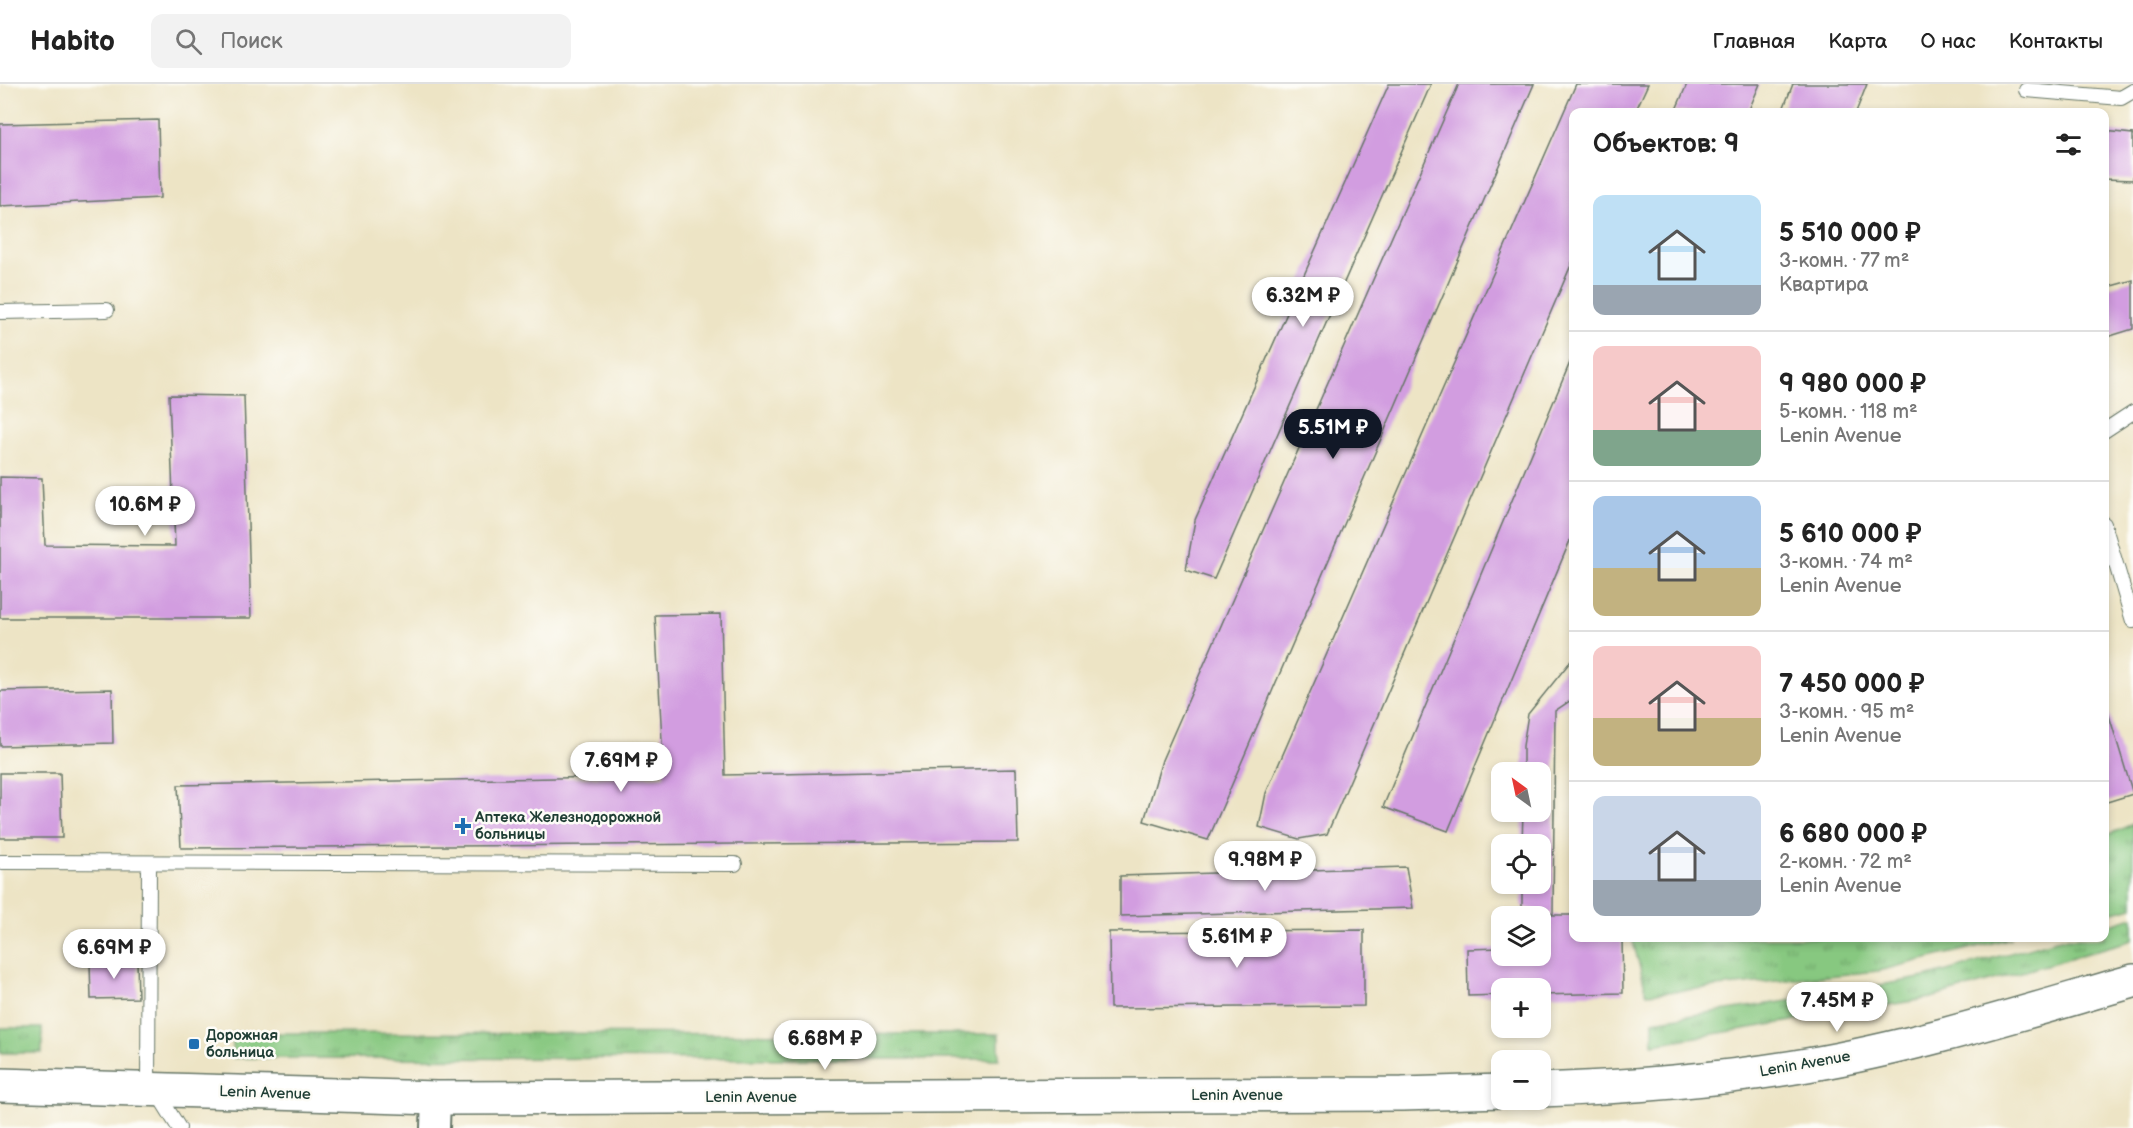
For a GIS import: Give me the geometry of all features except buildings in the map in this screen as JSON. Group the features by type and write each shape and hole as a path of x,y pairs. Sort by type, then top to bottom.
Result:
{"main road":[{"name":"Lenin Avenue","path":"1551,1089 1706,1079 1808,1065 1933,1038 2133,981"},
{"name":"Lenin Avenue","path":"0,1085 148,1089 436,1113 1491,1091"}],"lane":[{"path":"2025,90 2121,98 2133,91"},
{"path":"0,312 107,310"},
{"path":"2109,428 2133,412"},
{"path":"2109,541 2133,621"},
{"path":"0,862 735,864"},
{"path":"149,864 148,1089 161,1100 179,1128"}],"green space":[{"path":"2133,824 2133,907 2109,913 2109,834"},
{"path":"2133,917 2133,940 1931,998 1653,1044 1653,1021 1795,1000 1926,977 2049,942 2109,942 2109,925"},
{"path":"1633,942 1996,942 1878,971 1647,994"},
{"path":"0,1028 42,1028 42,1053 0,1053"},
{"path":"233,1033 999,1034 999,1059 233,1058"}],"place":[{"name":"Аптека Железнодорожной больницы","path":"463,826"},
{"name":"Дорожная больница","path":"194,1044"}]}
